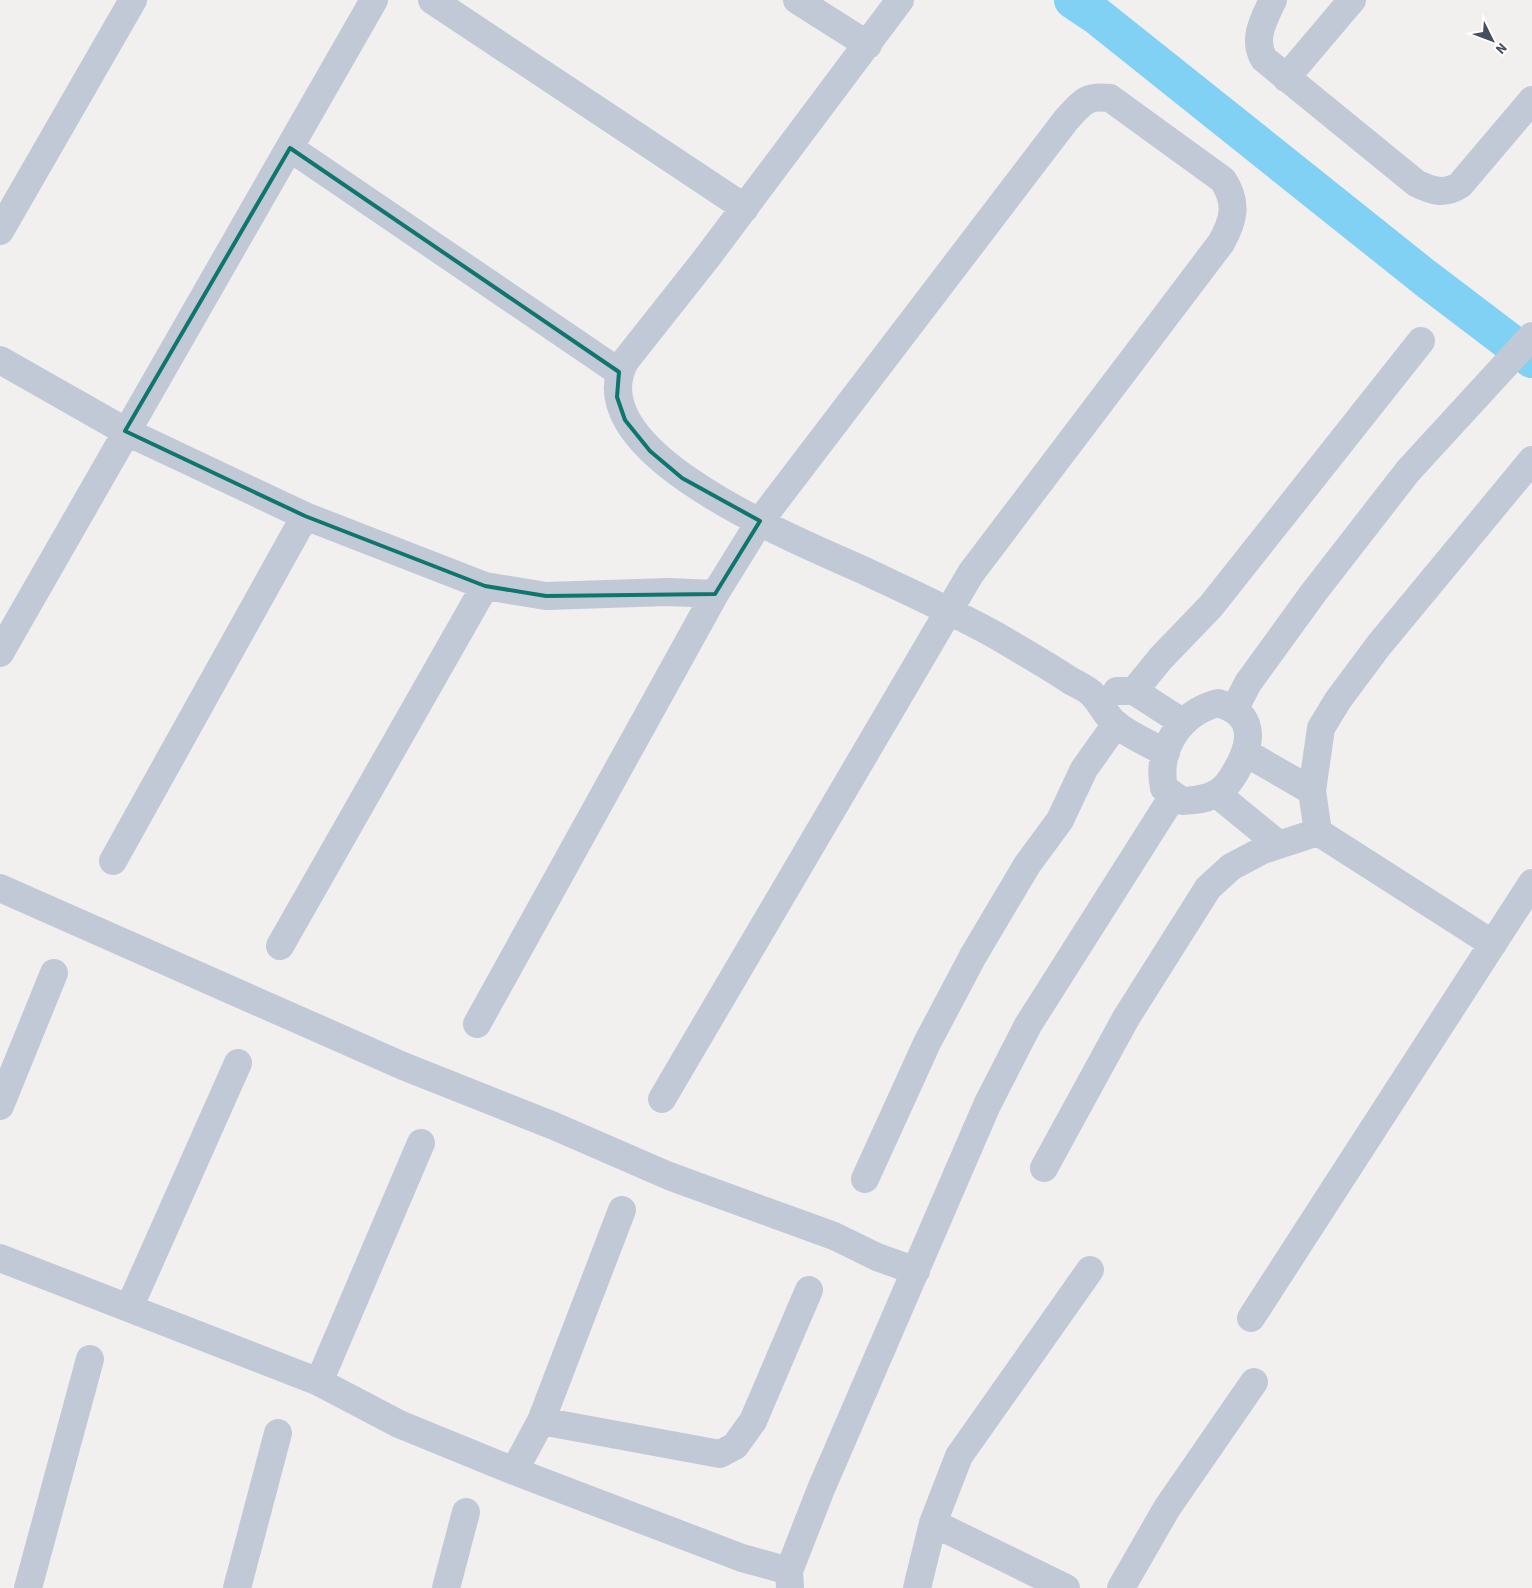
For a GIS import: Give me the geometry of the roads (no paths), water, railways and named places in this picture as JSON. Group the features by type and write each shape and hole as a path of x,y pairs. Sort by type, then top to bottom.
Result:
{"street":[{"path":"0,231 133,0"},
{"path":"0,652 125,431 374,0"},
{"path":"432,0 745,208"},
{"path":"797,0 868,45"},
{"path":"900,0 745,208 626,360 619,372 617,397 626,420 650,451 682,478 760,521 950,611 1049,666 1093,695 1103,711 1116,724 1166,753"},
{"path":"1273,0 1262,23 1258,45 1264,59 1416,183 1430,190 1440,192 1451,190 1469,177 1532,100"},
{"path":"1286,78 1352,0"},
{"path":"477,1024 714,594 760,521 1066,120 1081,104 1094,96 1110,98 1223,180 1231,192 1231,226 1221,243 972,573 908,678 662,1099"},
{"path":"290,148 619,372"},
{"path":"1235,708 1248,683 1314,592 1408,471 1532,336"},
{"path":"1134,691 1161,658 1211,606 1421,341"},
{"path":"0,360 125,431 305,516 485,586 546,596 668,592 714,594"},
{"path":"1493,944 1318,832 1312,791 1321,728 1338,700 1408,609 1532,460"},
{"path":"114,861 305,516"},
{"path":"280,946 485,586"},
{"path":"1093,695 1116,691 1134,691 1182,722"},
{"path":"1218,702 1235,708 1244,721 1250,736 1246,754 1230,781 1217,794 1201,800 1182,801 1164,788 1161,775 1166,753 1182,722 1201,707 1218,702"},
{"path":"865,1178 927,1044 973,956 1027,865 1060,820 1084,769 1116,724"},
{"path":"1246,754 1312,791"},
{"path":"1217,794 1278,844"},
{"path":"0,1258 319,1382 399,1424 514,1471 742,1558 790,1579 821,1489 987,1105 1028,1025 1173,796"},
{"path":"1044,1168 1126,1018 1208,888 1231,867 1278,844 1318,832"},
{"path":"1251,1318 1532,883"},
{"path":"0,888 403,1066 554,1126 669,1176 834,1236 877,1257 916,1271"},
{"path":"0,1106 54,973"},
{"path":"129,1308 238,1063"},
{"path":"319,1382 421,1143"},
{"path":"514,1471 541,1421 622,1210"},
{"path":"917,1588 933,1523 959,1456 1090,1270"},
{"path":"541,1421 720,1454 735,1446 753,1421 809,1290"},
{"path":"28,1588 90,1360"},
{"path":"1121,1588 1167,1508 1254,1382"},
{"path":"236,1588 278,1433"},
{"path":"446,1588 466,1512"},
{"path":"933,1523 1066,1588"}],"waterway":[{"path":"1073,0 1097,16 1424,277 1532,359"}]}
